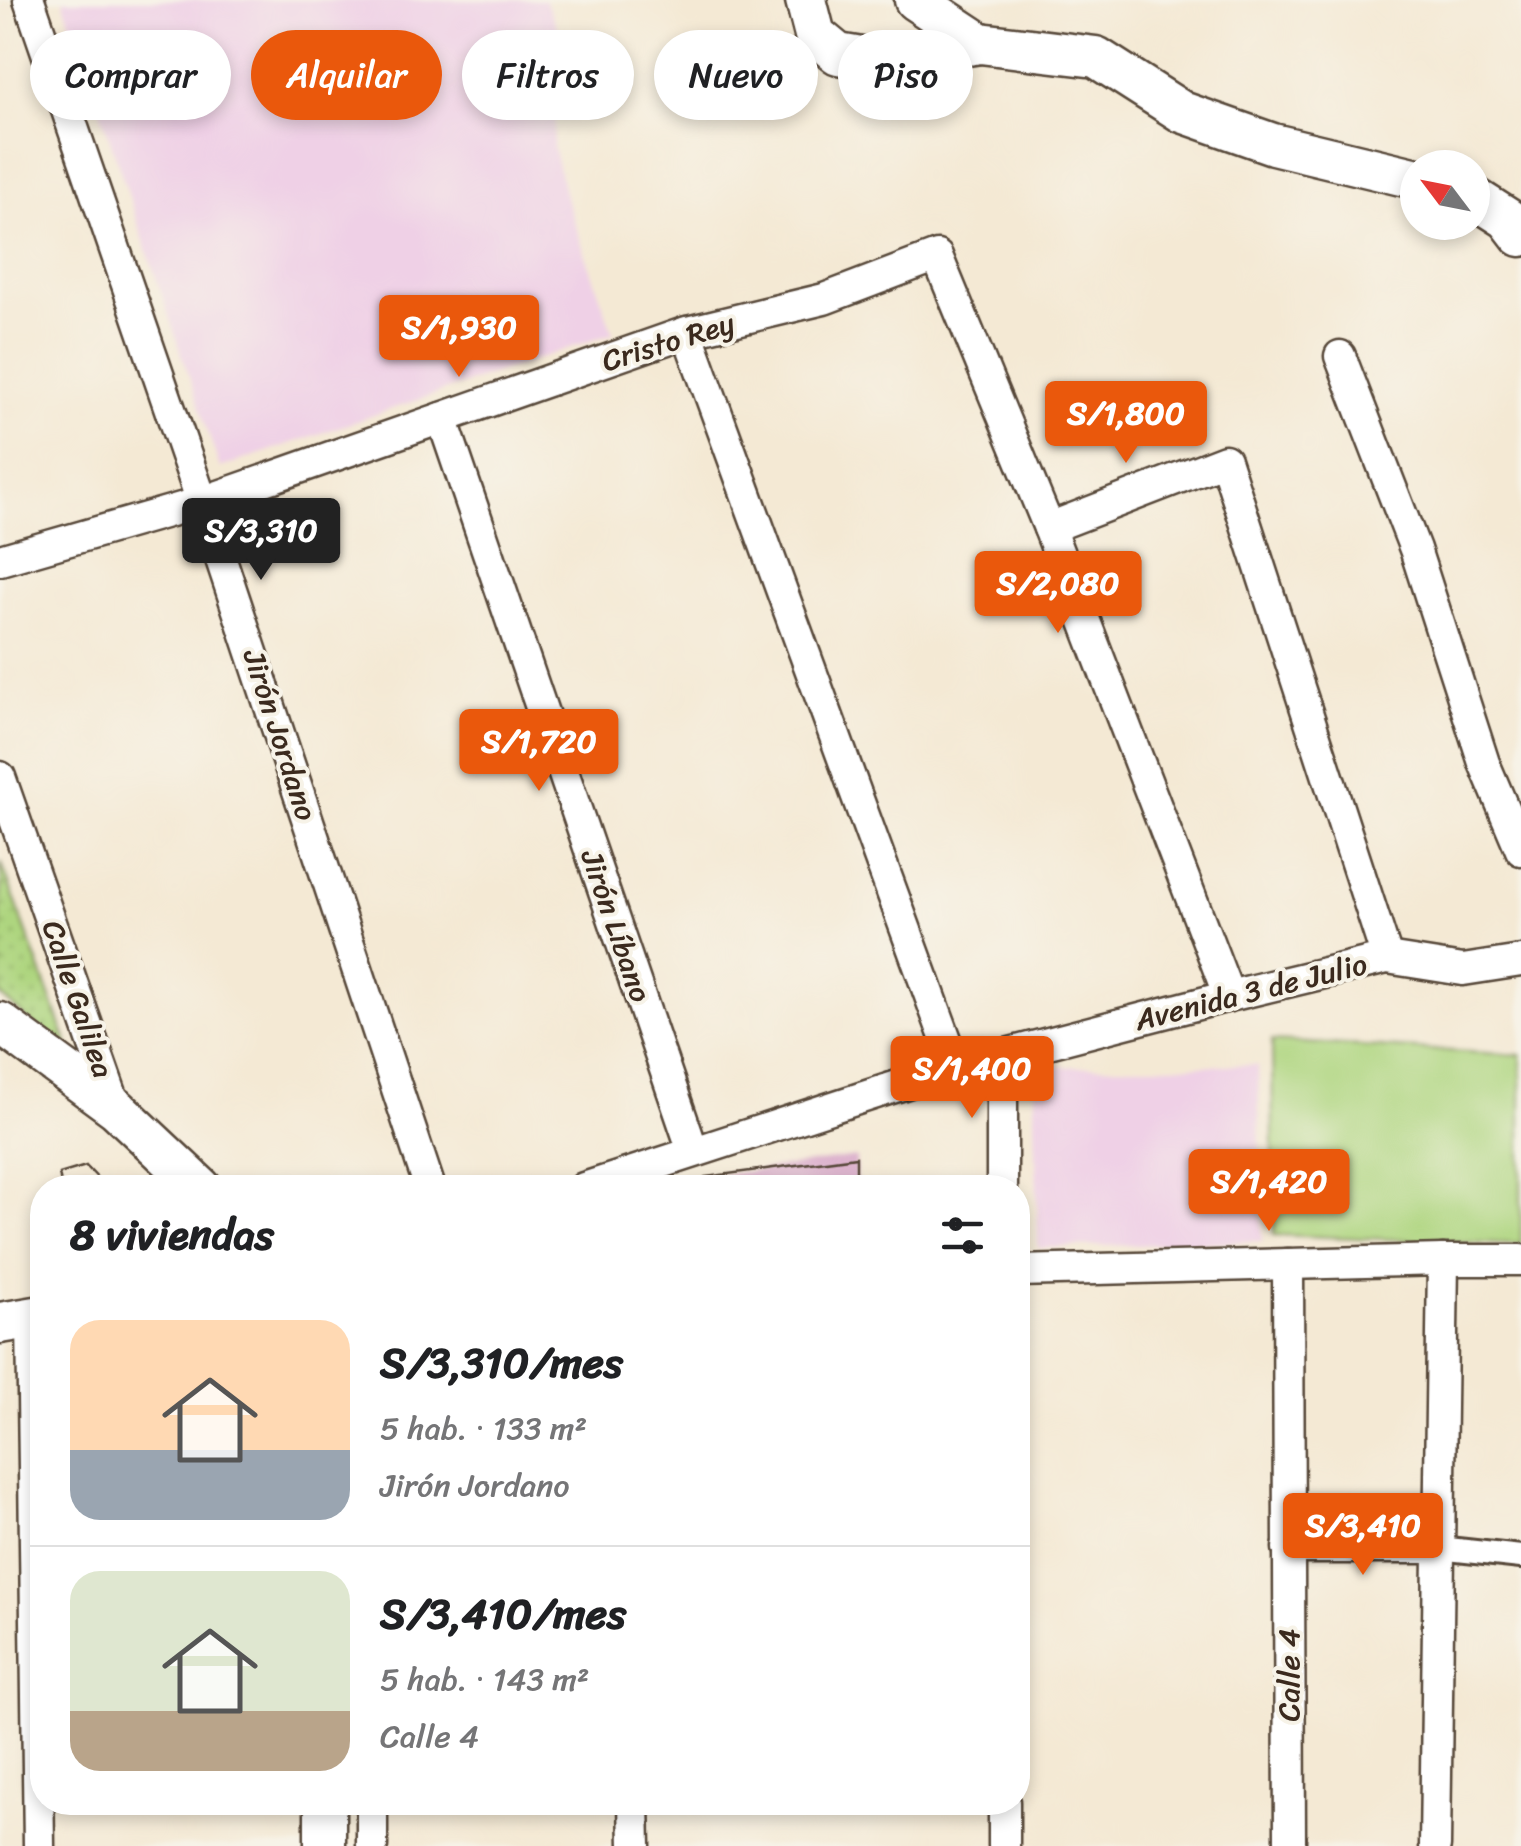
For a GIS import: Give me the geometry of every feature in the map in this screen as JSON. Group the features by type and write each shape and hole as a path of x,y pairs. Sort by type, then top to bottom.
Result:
{"street":[{"name":"Jirón Jordano","path":"29,0 202,502 426,1175"},
{"path":"806,0 815,35 838,54 873,60 980,44 1096,57 1182,112 1274,144 1400,175"},
{"path":"915,0 980,44"},
{"path":"1490,208 1508,219 1521,236"},
{"name":"Cristo Rey","path":"0,560 202,502 687,332 824,299 936,256 1048,528"},
{"path":"687,332 956,1066"},
{"path":"1340,356 1415,549 1484,763 1521,850"},
{"name":"Jirón Líbano","path":"442,418 694,1150"},
{"path":"1230,996 1048,528 1225,460 1388,958"},
{"name":"Calle Galilea","path":"0,777 116,1108"},
{"name":"Avenida 3 de Julio","path":"622,1175 956,1066 1388,958 1463,970 1521,961"},
{"path":"3,1028 116,1108 187,1175"},
{"path":"1002,1055 1002,1175"},
{"path":"1435,1846 1442,1260"},
{"path":"1030,1271 1521,1260"},
{"name":"Calle 4","path":"1288,1264 1290,1846"},
{"path":"25,1319 30,1507"},
{"path":"1288,1548 1439,1548 1521,1556"},
{"path":"38,1815 39,1846"},
{"path":"325,1815 325,1846"},
{"path":"372,1815 372,1846"},
{"path":"634,1815 635,1846"},
{"path":"1004,1815 1004,1846"}],"shaded area":[{"path":"63,0 545,0 558,30 462,30 462,120 555,120 553,146 565,196 613,333 220,468 103,120 231,120 231,30 73,30"},
{"path":"1258,1065 1262,1241 1038,1248 1034,1067"}],"green space":[{"path":"1,862 73,1059 0,995"},
{"path":"1272,1041 1521,1055 1521,1244 1274,1235"}],"building":[{"path":"856,1157 856,1175 720,1175"},
{"path":"86,1166 95,1175 59,1175"}]}
